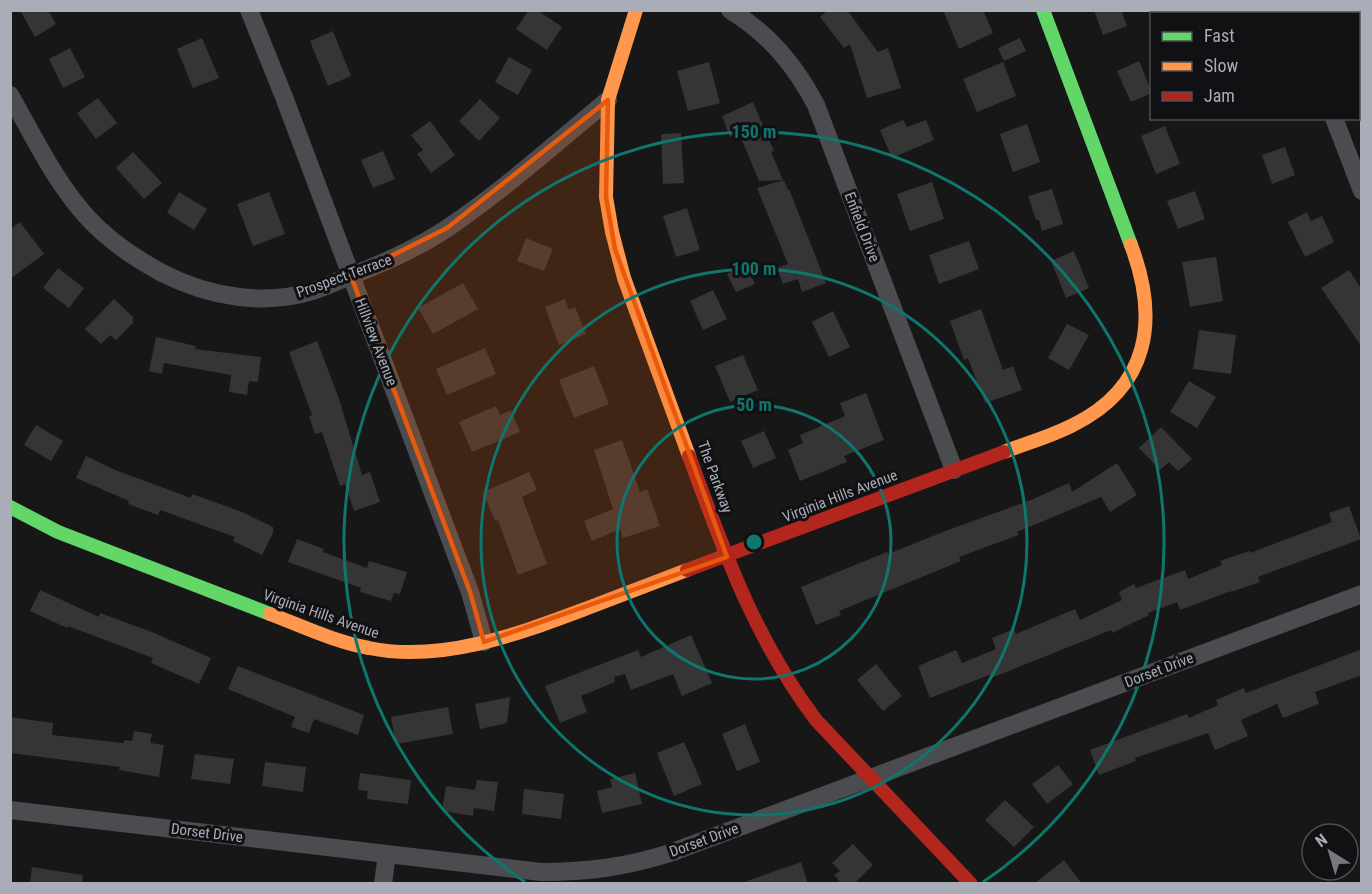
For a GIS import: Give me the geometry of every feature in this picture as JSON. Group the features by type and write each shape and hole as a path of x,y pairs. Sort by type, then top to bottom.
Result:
{"street":[{"name":"Hillview Avenue","path":"249,10 470,592 484,642"},
{"name":"The Parkway","path":"636,10 608,100 606,197 615,249 628,289 727,557 758,632 782,674 816,720 971,884"},
{"name":"Enfield Drive","path":"730,10 775,45 803,80 816,105 954,470"},
{"name":"Virginia Hills Avenue","path":"10,507 58,532 363,649 395,654 424,654 484,642 531,629 1072,426 1097,412 1114,398 1128,380 1140,357 1146,335 1147,300 1139,266 1043,10"},
{"name":"Prospect Terrace","path":"10,95 51,168 70,196 88,218 117,244 151,267 189,285 220,294 249,298 287,297 314,291 388,261 447,228 482,203 608,100"},
{"path":"1335,120 1362,191"},
{"name":"Dorset Drive","path":"10,810 541,872 611,869 670,853 1362,594"},
{"path":"383,884 387,854"}],"highlighted area":[{"path":"608,100 606,197 615,249 727,557 484,642 470,592 351,276 447,228"}],"building":[{"path":"20,10 48,10 56,24 35,37"},
{"path":"529,10 537,10 562,27 547,50 516,29"},
{"path":"828,10 847,10 878,52 888,48 901,88 867,98 850,44 844,48 820,17"},
{"path":"943,10 983,10 993,33 959,49"},
{"path":"1094,10 1121,10 1127,26 1103,35"},
{"path":"333,31 351,76 328,86 310,41"},
{"path":"202,38 219,78 193,88 177,49"},
{"path":"1020,38 1026,51 1004,61 998,48"},
{"path":"70,48 85,77 63,88 49,59"},
{"path":"509,57 532,70 518,95 495,82"},
{"path":"1139,61 1150,88 1150,94 1131,102 1117,71"},
{"path":"709,62 720,103 688,111 677,71"},
{"path":"1003,62 1016,96 977,112 963,79"},
{"path":"98,98 117,123 96,139 77,113"},
{"path":"480,99 500,118 479,141 459,121"},
{"path":"753,102 774,151 771,152 783,180 759,181 739,133 730,137 722,116"},
{"path":"903,120 907,127 926,120 934,140 892,158 880,130"},
{"path":"430,121 455,155 431,173 417,154 423,150 411,135"},
{"path":"1027,124 1040,162 1013,172 1000,134"},
{"path":"1165,126 1180,164 1156,174 1141,136"},
{"path":"681,133 684,183 663,184 661,134"},
{"path":"1285,147 1295,175 1272,184 1262,155"},
{"path":"383,151 395,179 373,188 361,160"},
{"path":"133,152 162,183 144,199 116,168"},
{"path":"784,180 826,283 802,292 798,279 783,284 777,268 788,264 757,188"},
{"path":"932,182 944,219 910,231 897,194"},
{"path":"1052,189 1063,224 1042,231 1028,196"},
{"path":"1195,191 1205,219 1178,229 1167,201"},
{"path":"179,192 207,209 194,230 167,213"},
{"path":"269,192 285,234 253,246 237,204"},
{"path":"687,208 700,250 676,257 663,216"},
{"path":"1307,212 1311,221 1322,216 1334,242 1305,257 1288,222"},
{"path":"20,222 44,254 10,279 10,229"},
{"path":"526,238 553,249 544,271 517,261"},
{"path":"969,241 979,269 939,284 929,255"},
{"path":"1074,251 1089,288 1066,298 1051,261"},
{"path":"1216,257 1223,301 1190,307 1182,262"},
{"path":"746,265 755,284 736,292 727,274"},
{"path":"58,268 84,288 69,308 43,288"},
{"path":"1349,270 1362,290 1362,347 1321,288"},
{"path":"463,283 478,309 433,334 418,308"},
{"path":"713,290 727,319 703,330 690,301"},
{"path":"114,299 133,317 133,323 116,340 110,335 101,344 85,329"},
{"path":"565,299 569,310 575,307 586,334 559,345 545,307"},
{"path":"981,309 1003,370 1013,366 1022,390 985,403 968,358 964,360 950,321"},
{"path":"833,311 850,347 829,357 812,322"},
{"path":"1067,324 1089,335 1069,370 1048,358"},
{"path":"1199,330 1236,335 1231,374 1193,369"},
{"path":"156,337 196,346 195,349 261,357 258,382 249,381 247,395 229,392 231,375 164,363 162,374 149,371"},
{"path":"317,341 339,399 362,475 370,472 380,502 354,511 345,484 340,486 322,432 315,434 309,416 312,415 289,352"},
{"path":"485,348 496,374 447,395 436,369"},
{"path":"743,355 758,390 730,402 715,366"},
{"path":"594,366 609,404 574,418 559,380"},
{"path":"1189,381 1216,397 1197,428 1170,412"},
{"path":"866,393 884,440 844,456 847,462 800,481 788,450 803,443 800,435 845,416 840,403"},
{"path":"496,406 500,415 511,410 520,432 472,452 459,422"},
{"path":"36,425 63,441 51,461 24,445"},
{"path":"1161,427 1192,459 1178,471 1169,462 1160,470 1139,448"},
{"path":"764,431 776,458 753,468 741,441"},
{"path":"622,440 640,492 647,489 660,526 623,538 620,529 592,541 584,521 613,509 594,450"},
{"path":"86,456 115,470 191,498 192,494 242,512 273,527 273,533 262,555 233,541 235,537 160,510 158,515 128,504 129,501 76,478"},
{"path":"1117,463 1137,495 1110,512 1101,497 1017,532 1019,535 959,557 961,561 839,611 841,615 816,625 801,587 887,552 888,554 1031,500 1069,483 1072,492"},
{"path":"529,472 537,490 522,497 547,564 518,575 498,520 495,521 483,492"},
{"path":"1349,506 1361,539 1258,577 1260,582 1180,610 1177,602 1148,613 1149,615 1112,633 1111,630 991,678 989,675 930,698 918,666 956,650 962,663 996,649 992,638 1014,629 1016,634 1075,609 1080,620 1122,600 1119,592 1134,584 1136,588 1185,570 1188,579 1222,565 1220,561 1249,551 1250,553 1332,522 1329,513"},
{"path":"297,539 324,549 323,552 367,568 369,561 407,572 400,594 394,593 391,601 360,592 361,588 288,562"},
{"path":"40,590 99,617 100,613 152,632 211,658 199,684 151,663 153,658 68,626 67,628 30,611"},
{"path":"691,635 712,683 682,696 673,674 631,690 625,674 614,677 615,682 581,696 587,712 560,723 545,686 638,650 641,657"},
{"path":"1362,649 1362,675 1315,692 1319,704 1283,718 1277,704 1241,720 1248,736 1215,750 1208,733 1135,758 1136,761 1099,775 1090,750 1187,714 1189,718 1218,705 1216,700 1244,688 1246,693"},
{"path":"876,664 902,696 883,711 857,680"},
{"path":"238,666 364,715 358,735 314,719 309,733 291,727 295,717 228,689"},
{"path":"510,697 507,723 480,729 475,704"},
{"path":"448,707 453,734 396,744 391,717"},
{"path":"10,717 53,723 52,735 124,743 124,740 132,741 134,731 152,734 150,743 164,745 159,777 119,770 120,767 10,753"},
{"path":"745,724 760,762 737,771 722,734"},
{"path":"684,742 702,784 674,796 657,753"},
{"path":"195,754 234,759 230,784 191,779"},
{"path":"265,762 306,767 303,792 262,786"},
{"path":"1058,765 1073,784 1047,804 1032,784"},
{"path":"360,773 411,780 408,804 367,799 368,791 358,790"},
{"path":"635,773 642,804 602,813 597,791 612,787 610,779"},
{"path":"477,780 498,782 494,811 474,808 473,816 442,811 446,786 475,790"},
{"path":"524,789 564,794 561,819 522,814"},
{"path":"1005,800 1034,827 1014,847 985,820"},
{"path":"853,844 873,865 854,884 842,884 834,875 840,871 832,863"},
{"path":"1064,860 1082,884 1034,884"},
{"path":"801,862 808,884 747,884 747,881"},
{"path":"32,867 83,875 82,884 30,884"}],"traffic: fast":[{"path":"1043,10 1131,245"},
{"path":"10,507 58,532 270,614"}],"traffic: slow":[{"path":"636,10 608,100 606,197 624,278 689,456"},
{"path":"1004,452 1065,429 1099,409 1118,391 1133,371 1141,348 1145,324 1145,299 1140,272 1131,245"},
{"path":"270,614 331,638 356,645 396,652 424,652 479,644 533,628 687,570"}],"traffic: jam":[{"path":"687,570 1004,452"},
{"path":"689,456 742,593 775,658 794,689 816,720 971,884"}]}
